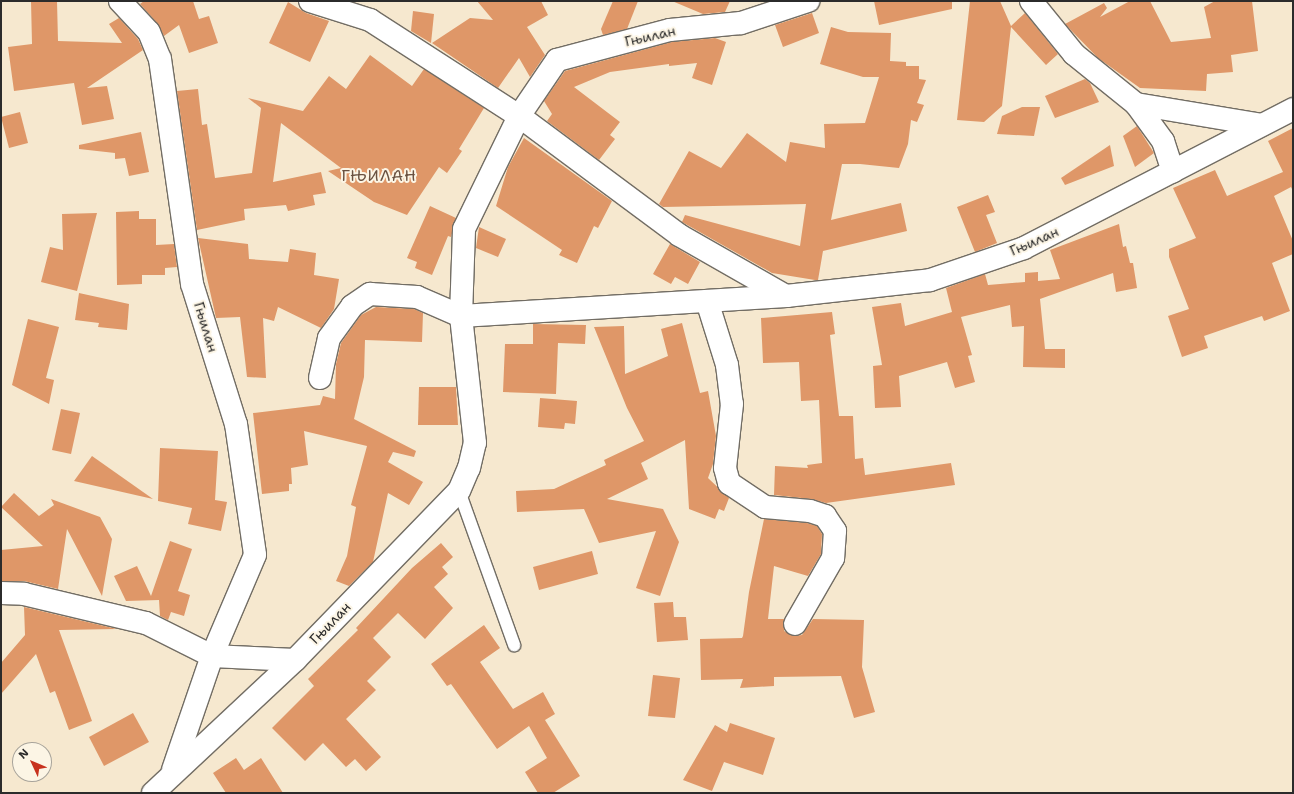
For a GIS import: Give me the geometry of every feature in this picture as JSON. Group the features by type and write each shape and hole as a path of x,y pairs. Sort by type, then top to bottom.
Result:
{"street":[{"name":"Гњилан","path":"120,1 149,32 160,59 192,284 236,424 255,555 212,656 172,773"},
{"path":"310,1 370,20 519,116 679,235 786,296"},
{"name":"Гњилан","path":"153,793 172,773 295,660 459,492 469,468 475,443 462,316 464,229 519,116 557,60 670,30 741,23 808,1"},
{"path":"1031,1 1074,54 1136,104 1163,141 1173,171"},
{"path":"1136,104 1261,125"},
{"name":"Гњилан","path":"320,378 329,338 352,306 370,294 417,297 462,316 786,296 930,280 1024,248 1293,109"},
{"path":"707,301 728,373 732,404 725,468 729,482 765,507 810,511 825,516 835,531 833,558 796,624"},
{"path":"1,593 24,594 146,623 212,656 295,660"}],"lane":[{"path":"459,492 514,645"}],"building":[{"path":"31,1 57,1 58,41 122,43 109,24 119,18 138,39 143,50 87,88 107,86 114,119 82,125 74,83 14,91 8,47 32,44"},
{"path":"144,1 193,1 199,19 209,16 218,43 189,53 179,25 164,36 158,24 140,4"},
{"path":"477,1 541,1 548,15 527,27 545,55 530,77 519,58 498,88 432,43 470,18 493,20"},
{"path":"613,1 638,1 627,29 603,35 601,29"},
{"path":"672,1 730,1 725,12 703,14"},
{"path":"874,1 952,1 952,9 879,25"},
{"path":"970,1 1000,1 1011,26 1025,13 1058,54 1046,65 1011,27 1002,106 984,122 957,120"},
{"path":"1130,1 1150,1 1171,42 1211,38 1204,7 1215,1 1252,1 1258,51 1231,55 1233,72 1207,74 1206,91 1140,88 1098,58 1065,24 1104,3 1107,8 1100,17"},
{"path":"288,2 306,13 329,21 310,62 269,43"},
{"path":"413,11 434,14 431,43 411,31"},
{"path":"812,13 819,33 783,47 775,25"},
{"path":"831,27 848,32 891,33 890,61 906,62 906,66 919,66 919,79 926,80 917,103 924,105 917,122 911,120 908,144 899,168 860,164 842,164 831,220 901,203 907,231 823,251 818,280 815,280 772,273 682,222 685,215 800,246 806,204 663,207 659,204 689,151 721,168 747,133 786,162 790,142 825,148 824,124 865,123 879,77 863,77 820,64"},
{"path":"715,38 726,42 712,85 692,78 697,63 669,66 669,64 610,72 574,87 620,122 610,135 615,139 599,160 547,121 552,114 544,101 565,71 672,42"},
{"path":"370,55 412,86 424,69 484,108 459,149 462,151 447,173 439,167 407,215 374,202 328,171 341,168 281,123 273,182 321,172 326,193 313,195 315,205 288,211 286,205 244,209 245,220 197,230 177,91 198,89 202,125 207,124 215,178 252,173 261,108 248,98 303,111 329,76 346,89"},
{"path":"1085,79 1090,83 1099,102 1055,118 1045,96"},
{"path":"1022,107 1040,107 1034,136 997,134 1002,116"},
{"path":"20,112 28,143 9,148 1,117"},
{"path":"1137,126 1154,153 1135,167 1123,136"},
{"path":"1293,128 1293,191 1291,187 1274,196 1293,241 1293,254 1272,263 1290,311 1264,321 1262,316 1204,336 1208,348 1182,357 1168,316 1189,309 1169,257 1169,249 1196,238 1173,188 1215,170 1227,196 1283,172 1268,141"},
{"path":"141,132 149,172 129,176 125,158 115,159 115,153 79,149 79,145"},
{"path":"524,138 612,201 598,228 594,226 577,263 559,255 562,250 496,206 508,167"},
{"path":"1110,145 1114,166 1065,185 1061,178"},
{"path":"988,195 995,212 986,215 997,243 975,252 957,207"},
{"path":"430,206 456,218 451,237 448,236 432,275 415,268 417,262 407,258"},
{"path":"139,211 139,219 156,219 156,245 174,244 177,267 165,268 165,275 142,275 142,284 117,285 116,212"},
{"path":"97,213 77,291 41,282 50,247 63,250 62,214"},
{"path":"1119,224 1123,247 1126,246 1130,263 1133,263 1137,288 1116,292 1113,273 1040,299 1045,349 1065,349 1065,368 1023,367 1024,326 1012,327 1010,305 961,317 972,355 968,356 975,382 955,388 947,362 899,376 901,407 875,408 873,366 882,365 872,307 901,303 905,326 952,312 946,288 985,274 988,285 1025,282 1025,273 1038,272 1038,281 1060,279 1050,250"},
{"path":"479,227 506,239 498,257 476,248"},
{"path":"198,238 248,244 249,259 288,262 290,249 316,253 314,275 339,279 334,309 321,328 278,307 274,321 263,318 266,378 247,377 240,317 216,318"},
{"path":"670,244 700,262 688,284 675,277 671,284 653,274"},
{"path":"79,293 129,304 127,330 98,327 99,323 75,320"},
{"path":"376,307 414,309 423,313 422,342 365,340 364,377 354,419 416,451 414,457 393,452 388,462 423,482 409,505 388,493 373,562 349,586 336,581 347,556 356,507 351,505 367,446 304,431 308,465 291,468 292,484 289,484 289,491 262,494 253,413 320,405 323,396 335,399 336,364 341,343 361,315"},
{"path":"832,312 835,334 830,335 839,416 853,416 855,459 863,458 865,475 951,463 955,485 826,503 811,499 774,495 775,466 808,468 807,465 822,463 819,400 801,401 799,362 763,363 761,318"},
{"path":"28,319 59,327 46,378 54,380 49,404 12,385"},
{"path":"682,323 700,393 708,391 716,436 713,464 708,478 729,498 724,511 719,509 715,519 689,509 685,440 641,463 648,479 607,499 663,509 679,542 660,596 636,588 656,531 599,543 584,509 517,512 516,491 554,489 606,465 604,460 644,441 627,408 594,327 624,326 625,374 668,356 661,329"},
{"path":"533,324 586,325 585,344 558,343 556,394 503,392 505,344 533,344"},
{"path":"419,387 456,387 458,425 418,425"},
{"path":"540,398 577,401 575,424 565,423 564,429 538,427"},
{"path":"61,409 80,413 71,454 52,450"},
{"path":"160,448 218,451 215,500 227,502 221,531 188,524 192,508 158,501"},
{"path":"92,456 153,499 74,481"},
{"path":"14,493 39,516 54,505 51,499 100,517 112,539 102,596 67,529 58,589 24,581 1,581 1,550 43,546 1,507"},
{"path":"764,519 807,523 817,526 822,534 821,554 808,576 774,566 768,619 784,619 784,631 795,636 802,635 813,619 864,620 862,667 875,712 854,718 841,676 774,677 774,686 740,688 743,679 701,680 700,639 742,638 743,636 749,592"},
{"path":"170,541 192,549 178,591 190,595 184,616 171,612 168,620 160,616 159,600 126,601 114,576 137,566 151,596"},
{"path":"441,543 453,557 442,567 448,574 434,587 453,608 425,639 398,613 373,638 391,657 367,681 376,690 346,719 381,757 366,771 355,759 346,767 323,743 305,761 272,728 314,686 308,679 358,630 356,628 412,568"},
{"path":"592,551 598,574 539,590 533,567"},
{"path":"673,602 674,617 686,617 688,640 657,642 654,603"},
{"path":"24,607 117,629 59,630 92,721 69,730 55,691 50,693 36,654 1,694 1,663 25,635"},
{"path":"484,625 500,648 480,662 513,709 543,692 555,714 545,720 580,776 553,793 538,793 525,772 547,758 529,726 497,749 451,684 447,686 431,664"},
{"path":"653,675 680,678 675,718 648,716"},
{"path":"133,713 149,742 104,766 89,737"},
{"path":"730,723 775,738 763,775 724,762 712,791 683,780 715,725 727,732"},
{"path":"236,758 244,770 261,758 283,793 226,793 213,773"}],"district":[{"name":"ГЊИЛАН","path":"379,176"}]}
